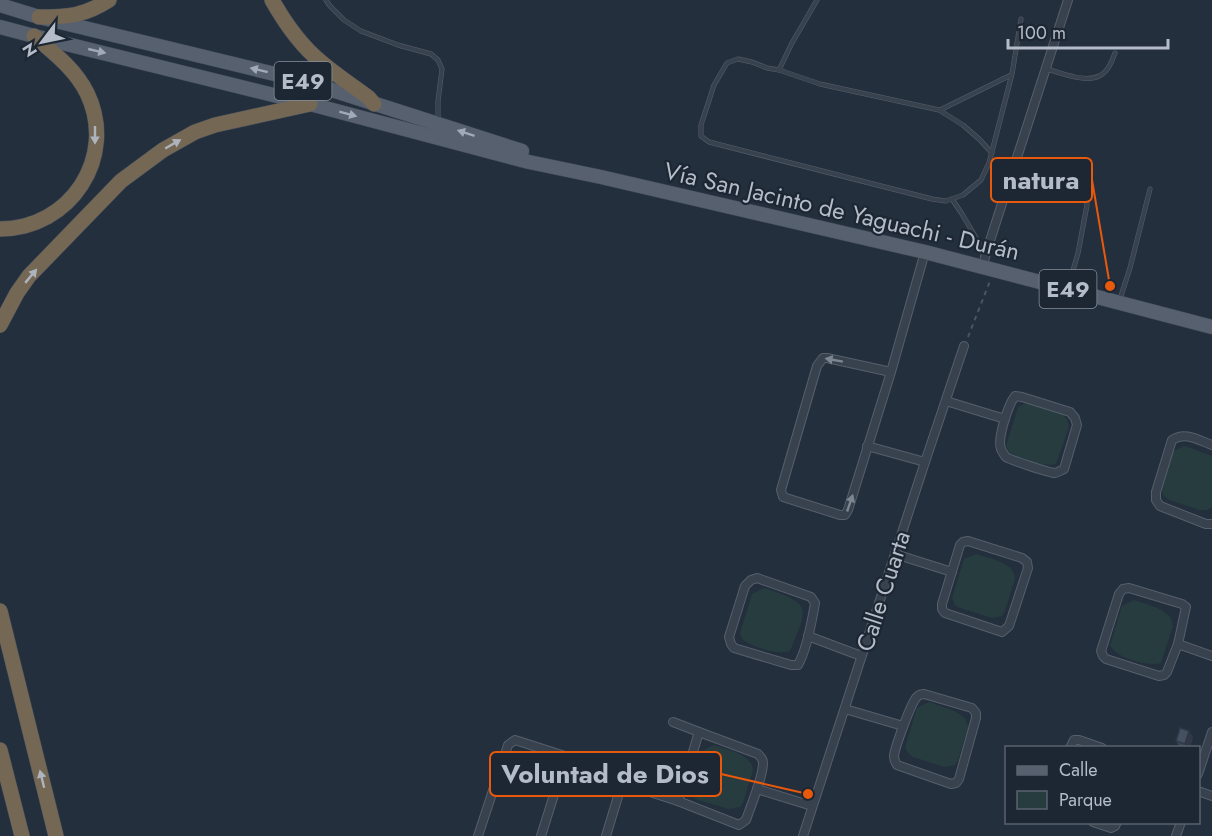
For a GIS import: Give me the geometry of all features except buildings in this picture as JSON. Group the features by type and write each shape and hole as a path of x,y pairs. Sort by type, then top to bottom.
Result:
{"highway":[{"path":"39,17 75,16 109,0"},
{"path":"272,0 307,49 374,104"},
{"path":"0,228 18,228 32,224 62,207 77,191 88,174 95,147 94,112 81,83 67,65 34,36"},
{"path":"0,325 29,276 121,181 145,162 181,139 215,125 310,104"},
{"path":"0,611 56,836"},
{"path":"0,750 22,836"}],"main road":[{"name":"Vía San Jacinto de Yaguachi - Durán","path":"0,5 39,17 304,81 601,177"},
{"name":"Vía San Jacinto de Yaguachi - Durán","path":"0,27 310,104 529,162 925,252 988,263 1067,288 1212,327"}],"street":[{"path":"988,263 1015,164 1068,0"},
{"path":"891,372 827,358 820,361 781,490 782,495 840,515 845,515 848,510 891,372 925,252"},
{"name":"Calle Cuarta","path":"803,836 964,346"},
{"path":"1015,396 1070,412 1077,425 1064,469 1058,473 1050,472 1006,457 1001,451 1000,442 1005,419 1015,396"},
{"path":"946,401 1005,419"},
{"path":"1212,445 1186,435 1178,435 1172,440 1156,492 1156,500 1160,506 1206,524 1212,524"},
{"path":"867,446 924,462"},
{"path":"968,541 1022,558 1027,562 1028,568 1009,626 1006,629 1002,632 945,613 942,604 952,572 960,545 968,541"},
{"path":"895,554 952,572"},
{"path":"757,578 811,597 815,603 808,636 798,665 791,666 735,648 730,644 729,637 745,586 757,578"},
{"path":"1123,588 1186,607 1178,644 1167,672 1159,676 1102,656 1101,651 1123,588"},
{"path":"808,636 861,656"},
{"path":"1178,644 1212,656"},
{"path":"924,694 972,708 976,713 976,718 956,783 951,784 897,765 894,755 903,726 919,695 924,694"},
{"path":"845,709 903,726"},
{"path":"650,792 739,825 746,820 757,789 763,763 758,754 673,722"},
{"path":"678,801 699,732"},
{"path":"1200,768 1212,732"},
{"path":"478,836 508,745 515,740 621,774 623,780 606,836"},
{"path":"1071,746 1074,740 1079,740 1099,746"},
{"path":"541,836 566,757"},
{"path":"757,789 812,806"},
{"path":"1099,824 1111,828 1116,824"}],"lane":[{"path":"326,0 344,20 361,31 430,54 438,60 442,69 438,124"},
{"path":"779,70 817,0"},
{"path":"992,153 963,125 939,110 820,84 738,59 727,63 714,85 700,125 701,136 709,142 932,200 952,200 963,195 981,180 989,164 992,153 1011,74 1021,19"},
{"path":"1046,68 1085,78 1099,76 1109,67 1115,53"},
{"path":"939,110 1011,74"},
{"path":"1015,164 1081,190 1086,196 1087,205 1080,243 1067,288"},
{"path":"1119,302 1150,189"},
{"path":"952,200 962,213 988,263"}],"path":[{"path":"964,346 988,263"}],"green space":[{"path":"1030,401 1060,413 1068,421 1069,427 1056,464 1046,465 1027,461 1008,451 1006,446 1018,407"},
{"path":"1185,446 1212,456 1212,507 1207,510 1169,500 1161,490 1173,451"},
{"path":"976,554 1001,562 1014,573 1015,579 1002,616 992,618 960,608 955,605 952,598 964,559"},
{"path":"764,588 794,600 802,608 801,621 790,651 780,652 761,648 749,644 741,637 740,633 752,594"},
{"path":"1134,600 1158,608 1172,620 1173,626 1161,663 1148,664 1132,660 1113,650 1110,645 1122,606"},
{"path":"929,702 954,711 967,722 968,728 955,765 944,767 913,757 905,747 917,708"},
{"path":"714,745 744,756 752,765 753,770 740,807 729,809 692,796 690,790 702,751"}],"place":[{"name":"natura","path":"1110,286"},
{"name":"Voluntad de Dios","path":"808,794"}]}
